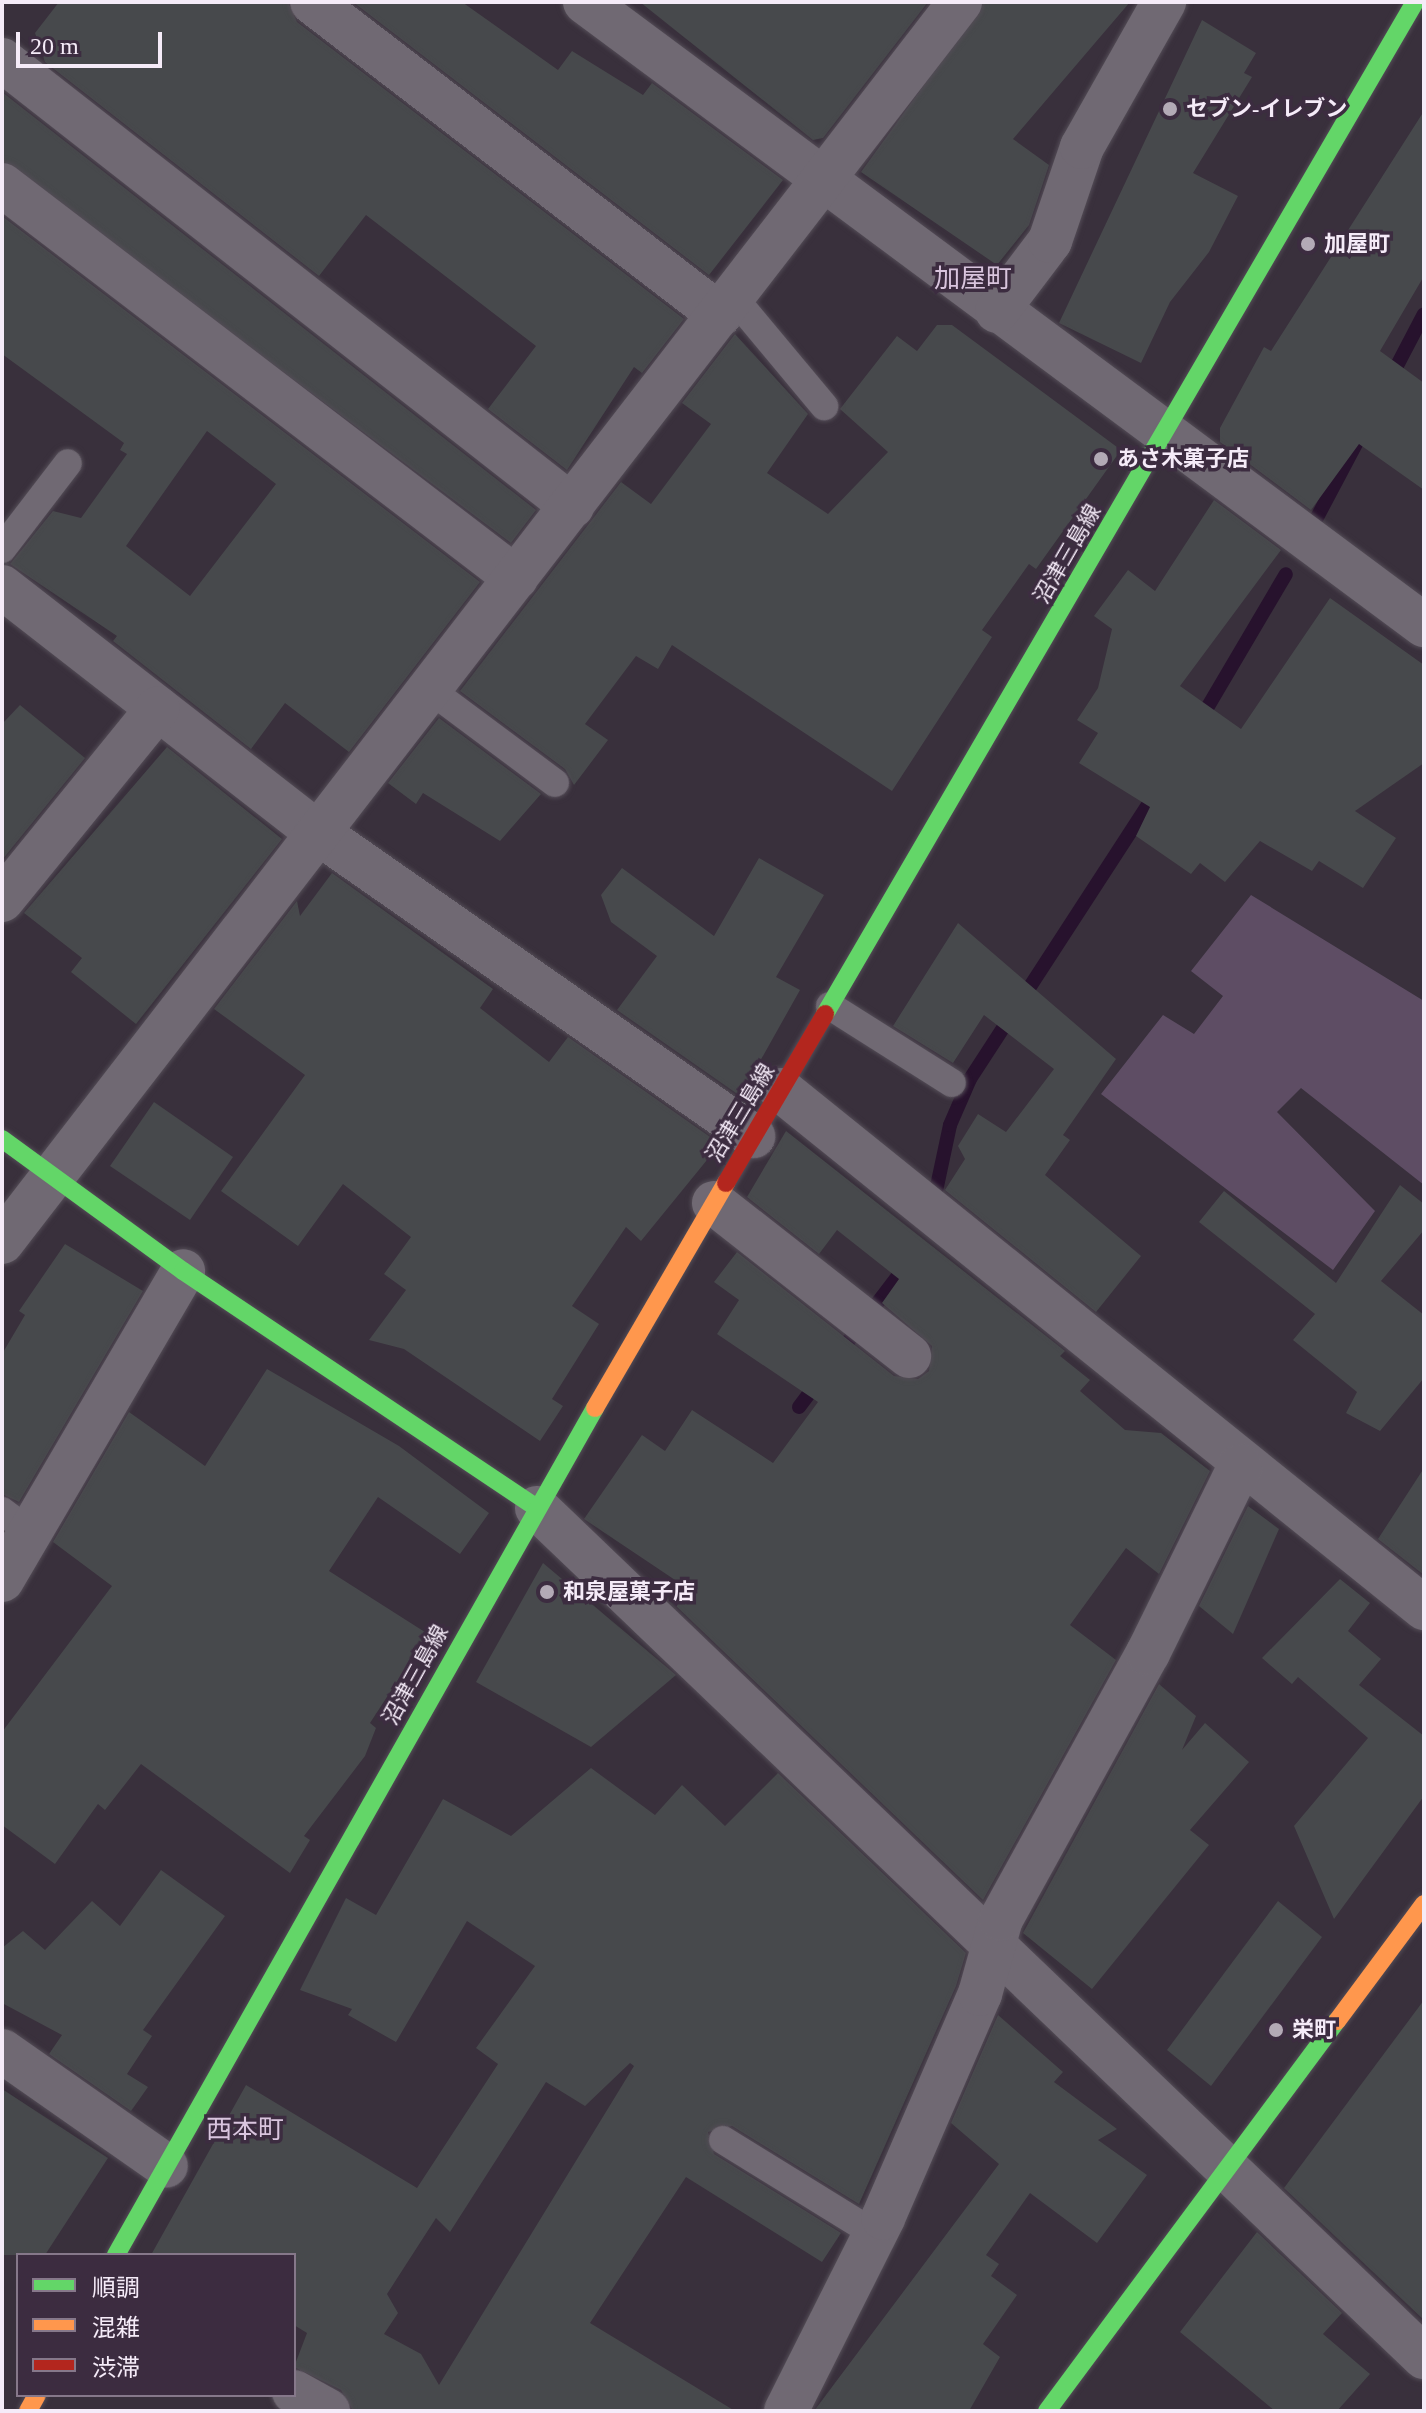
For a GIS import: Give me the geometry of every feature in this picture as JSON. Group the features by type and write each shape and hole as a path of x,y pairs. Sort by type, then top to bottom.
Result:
{"main road":[{"name":"沼津三島線","path":"117,2253 537,1508 1415,2"},
{"path":"2,1139 183,1271 537,1508"},
{"path":"1047,2411 1424,1904"}],"street":[{"path":"312,2 727,306"},
{"path":"585,2 1164,437 1424,625"},
{"path":"2,1242 960,2"},
{"path":"997,311 1050,241 1082,147 1164,2"},
{"path":"2,60 572,506"},
{"path":"2,185 516,578"},
{"path":"2,587 317,832 753,1136"},
{"path":"2,900 158,708"},
{"path":"781,1090 1240,1466 1424,1608"},
{"path":"714,1203 909,1356"},
{"path":"2,1580 16,1522 183,1271"},
{"path":"786,2411 875,2234 994,1952 1001,1919 1141,1666 1240,1466"},
{"path":"537,1508 994,1952 1225,2173 1424,2357"},
{"path":"2,2051 166,2166"},
{"path":"296,2393 328,2411"}],"lane":[{"path":"727,306 824,406"},
{"path":"2,549 68,463"},
{"path":"429,689 555,783"},
{"path":"830,1006 952,1083"},
{"path":"723,2140 875,2234"}],"shaded area":[{"path":"1251,895 1424,1001 1424,1185 1301,1088 1277,1112 1375,1211 1333,1270 1101,1094 1163,1015 1194,1034 1223,996 1191,971"}],"building":[{"path":"59,2 288,2 297,22 684,319 642,373 634,367 567,470 488,409 536,346 366,215 319,276 45,62 35,33"},
{"path":"353,2 462,2 558,70 572,51 643,95 652,83 783,180 709,275"},
{"path":"640,2 928,2 823,138 813,140"},
{"path":"984,2 1130,2 1013,139 1049,165 1029,225 997,265 861,172"},
{"path":"1202,20 1256,53 1244,73 1252,77 1193,173 1238,196 1209,252 1170,302 1141,363 1059,323"},
{"path":"2,92 536,510 511,543 2,161"},
{"path":"1424,111 1424,276 1380,351 1424,383 1424,490 1359,444 1311,510 1220,442 1220,428 1264,347 1271,351"},
{"path":"2,216 480,582 349,752 285,703 251,749 113,641 117,636 10,564 53,511 81,518 127,454 120,450 124,443 2,354","holes":["207,431 276,484 190,596 126,546"]},
{"path":"937,325 952,325 1121,450 1036,569 1029,564 982,630 992,637 892,791 672,645 658,669 636,656 585,724 608,740 574,785 565,769 460,691 621,482 651,504 711,424 682,403 735,334 808,414 767,473 828,514 888,452 840,409 897,336 917,351"},
{"path":"1214,500 1281,550 1180,686 1241,729 1330,598 1424,665 1424,763 1355,811 1396,838 1363,888 1319,861 1312,871 1260,841 1225,882 1200,863 1191,874 1136,836 1150,807 1079,763 1098,733 1077,720 1098,688 1112,629 1094,616 1128,570 1155,591"},
{"path":"20,705 85,758 2,860 2,724"},
{"path":"439,718 541,794 500,841 423,793 416,804 388,783"},
{"path":"167,747 282,839 136,1024 71,972 82,958 24,913"},
{"path":"759,858 824,895 776,977 800,990 741,1095 746,1100 617,1010 657,956 611,922 601,895 622,868 714,936"},
{"path":"332,873 493,989 480,1008 549,1062 568,1037 720,1144 641,1241 626,1227 572,1306 599,1324 552,1399 563,1406 540,1441 404,1349 369,1340 406,1290 384,1274 411,1237 343,1184 298,1246 221,1191 305,1075 214,1009 297,901 300,916"},
{"path":"958,923 1116,1059 1063,1135 1070,1140 1045,1175 1141,1256 1096,1312 945,1190 965,1159 958,1146 978,1114 1006,1132 1054,1069 984,1015 953,1063 893,1026"},
{"path":"154,1102 233,1157 190,1220 110,1166"},
{"path":"786,1131 1065,1351 1060,1356 1090,1380 1080,1391 1125,1430 1161,1433 1210,1471 1159,1574 1126,1548 1070,1625 1116,1660 983,1900 673,1603 687,1588 584,1519 642,1435 665,1451 692,1410 773,1463 818,1402 717,1334 739,1300 714,1282 737,1252 894,1376 918,1379 929,1371 932,1346 882,1303 899,1279 837,1230 819,1254 747,1197"},
{"path":"1400,1185 1424,1204 1424,1230 1381,1281 1424,1315 1424,1378 1380,1431 1346,1413 1357,1392 1293,1340 1315,1314 1199,1222 1224,1191 1336,1283"},
{"path":"65,1244 143,1291 19,1502 2,1494 2,1354 25,1315 19,1311"},
{"path":"267,1369 399,1446 489,1513 460,1554 378,1497 329,1571 428,1634 370,1723 376,1728 365,1756 304,1836 310,1840 290,1873 141,1764 105,1810 98,1804 55,1864 2,1825 2,1732 112,1586 53,1542 129,1412 205,1466"},
{"path":"1424,1468 1424,1575 1378,1539"},
{"path":"1248,1506 1279,1529 1233,1634 1199,1606"},
{"path":"543,1563 676,1675 591,1747 476,1682"},
{"path":"1340,1579 1370,1603 1348,1631 1381,1659 1359,1685 1424,1736 1424,1796 1334,1919 1294,1826 1368,1738 1298,1677 1292,1684 1262,1658"},
{"path":"1159,1684 1196,1716 1182,1750 1205,1723 1249,1762 1190,1830 1209,1845 1092,1989 1023,1933"},
{"path":"591,1768 655,1815 682,1785 725,1826 778,1773 966,1953 956,1986 859,2204 732,2126 708,2132 714,2154 841,2233 822,2262 686,2177 590,2323 735,2411 353,2411 341,2390 296,2368 307,2333 296,2326 296,2253 152,2253 246,2085 417,2188 498,2064 476,2048 535,1966 467,1921 396,2042 348,2015 352,2009 300,1990 346,1898 376,1915 443,1799 511,1836","holes":["630,2063 634,2066 439,2385 421,2354 384,2334 398,2313 387,2294 436,2218 450,2232 546,2082 585,2106"]},
{"path":"161,1870 225,1916 143,2030 152,2036 127,2074 148,2087 131,2111 49,2054 62,2035 2,2003 2,1948 23,1931 45,1950 92,1901 120,1926"},
{"path":"1278,1901 1322,1937 1211,2086 1167,2050"},
{"path":"1424,2000 1424,2320 1284,2188"},
{"path":"998,2015 1063,2072 1054,2082 1117,2129 1098,2140 1147,2175 1097,2243 1030,2193 986,2255 999,2264 991,2276 1017,2295 983,2344 1000,2357 969,2411 814,2411 999,2164 951,2123"},
{"path":"2,2089 108,2158 46,2253 2,2255"},
{"path":"1257,2232 1342,2313 1323,2334 1370,2374 1337,2411 1275,2411 1180,2332"}],"waterway":[{"path":"1390,379 1424,314"},
{"path":"1313,525 1358,440"},
{"path":"1200,720 1286,574"},
{"path":"936,1191 950,1125 970,1079 1158,790"},
{"path":"837,1356 907,1264"},
{"path":"799,1407 818,1382"}],"traffic: fast":[{"path":"825,1014 1415,2"},
{"path":"2,1139 183,1271 537,1508"},
{"path":"117,2253 595,1408"},
{"path":"1047,2411 1337,2021"}],"traffic: slow":[{"path":"595,1408 726,1183"},
{"path":"1337,2021 1424,1904"},
{"path":"28,2411 36,2397"}],"traffic: jam":[{"path":"726,1183 825,1014"}],"place":[{"name":"セブン-イレブン","path":"1170,109"},
{"name":"加屋町","path":"1308,244"},
{"name":"あさ木菓子店","path":"1101,459"},
{"name":"和泉屋菓子店","path":"547,1592"},
{"name":"栄町","path":"1276,2030"}],"district":[{"name":"加屋町","path":"973,279"},
{"name":"西本町","path":"245,2130"}]}
